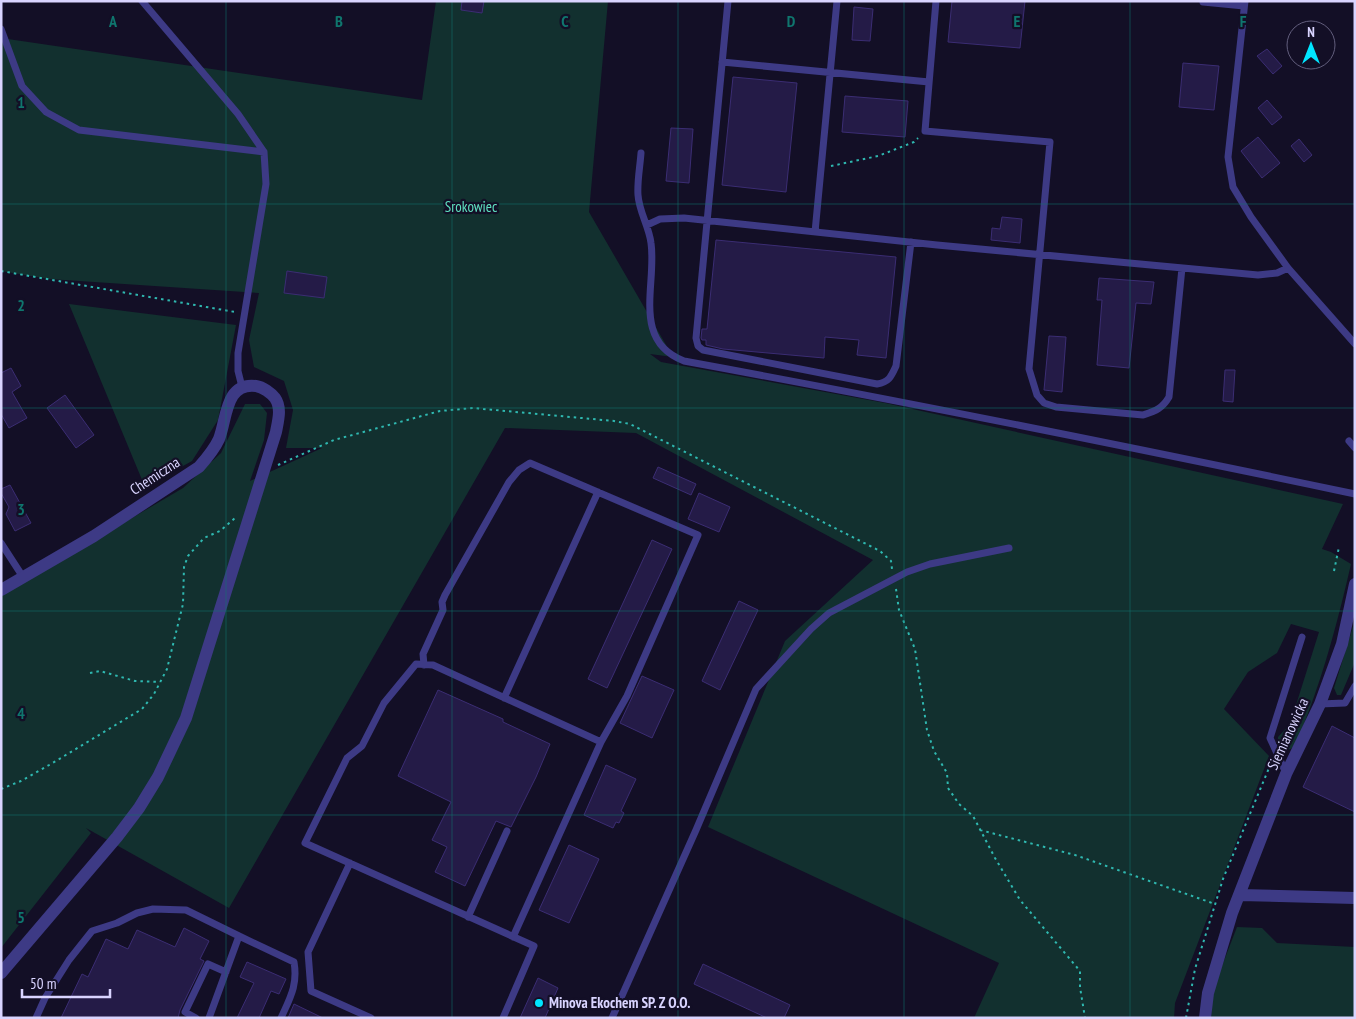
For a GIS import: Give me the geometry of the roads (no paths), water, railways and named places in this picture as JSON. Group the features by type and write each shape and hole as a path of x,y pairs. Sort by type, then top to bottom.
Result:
{"street":[{"path":"1,973 117,837 139,808 158,777 186,718 264,472 279,415 275,398 268,392 261,387 251,385 242,387"},
{"name":"Chemiczna","path":"1,590 94,536 199,467 210,454 218,439 228,401 242,387"},
{"name":"Siemianowicka","path":"1205,1018 1208,993 1232,914 1286,774 1320,704 1342,644 1355,584"},
{"path":"1240,895 1355,898"}],"lane":[{"path":"142,1 238,114 264,152 266,184 246,314 238,353 238,371 242,387"},
{"path":"728,1 696,338 698,346 703,350 877,384 886,382 891,377 896,366 911,242"},
{"path":"815,232 836,1"},
{"path":"936,1 925,131 1050,142 1028,369 1037,396 1044,403 1066,408 1143,415 1156,411 1164,405 1169,397 1182,268"},
{"path":"1203,2 1244,4 1228,157 1233,187 1251,217 1288,268 1355,344"},
{"path":"1,29 22,86 46,112 79,130 264,152"},
{"path":"722,62 929,82"},
{"path":"641,153 638,195 651,241 653,265 649,312 657,339 664,350 673,357 684,361 925,406 1355,494"},
{"path":"647,225 660,219 684,218 1258,275 1277,274 1288,268"},
{"path":"1349,441 1355,448"},
{"path":"424,665 423,654 443,610 442,602 445,595 510,482 520,470 530,463 698,535 627,696 601,742 513,937"},
{"path":"504,698 598,492"},
{"path":"1,543 23,577"},
{"path":"612,1018 696,830 756,688 811,629 829,613 907,572 930,564 1009,548"},
{"path":"1286,774 1270,738 1302,637"},
{"path":"503,1018 534,946 305,843 347,758 362,746 384,704 416,664 433,665 601,742"},
{"path":"1320,704 1345,703 1355,686"},
{"path":"468,917 507,831"},
{"path":"350,863 308,952 311,991 371,1018"},
{"path":"36,1018 45,998 69,960 92,931 117,923 137,913 153,909 186,910 294,962 296,972 295,985 280,1018"},
{"path":"209,1018 239,936"},
{"path":"196,1018 184,1012 208,964 226,972"}],"place":[{"name":"Minova Ekochem SP. Z O.O.","path":"539,1003"}],"park label":[{"name":"Srokowiec","path":"471,207"}]}
